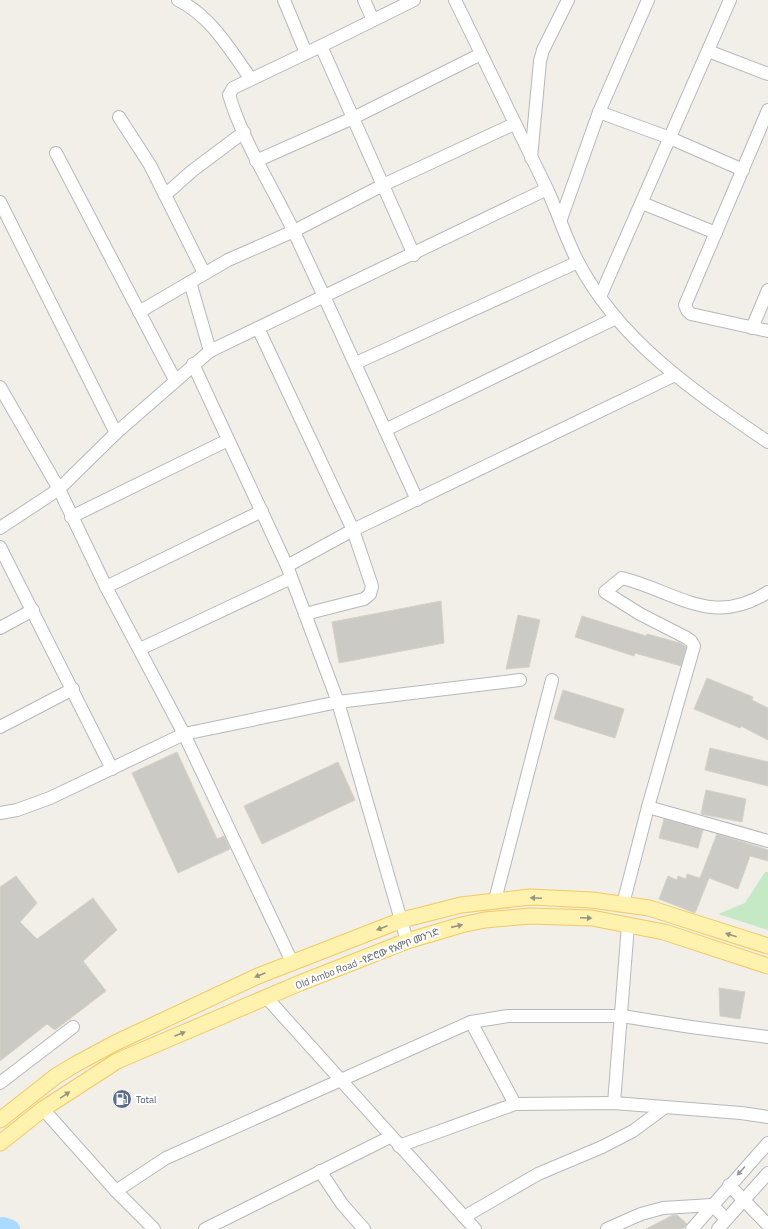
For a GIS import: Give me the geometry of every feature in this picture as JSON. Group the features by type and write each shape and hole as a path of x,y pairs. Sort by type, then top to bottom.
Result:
{"main road":[{"name":"Old Ambo Road -የድሮው የአምቦ መንገድ","path":"0,1120 56,1076 76,1064 258,976 402,920 461,905 530,897 592,900 623,904 649,908 768,946"},
{"name":"Old Ambo Road -የድሮው የአምቦ መንገድ","path":"0,1143 43,1109 117,1061 266,997 407,940 461,925 485,920 530,916 592,918 664,932 768,966"}],"street":[{"path":"178,0 188,5 207,19 251,80"},
{"path":"284,0 306,53"},
{"path":"364,0 373,20"},
{"path":"414,0 233,88 229,95 256,161 294,231 323,298 356,363 417,500"},
{"path":"455,0 514,124 547,189 578,262 600,297 616,318 642,347 698,394 768,442"},
{"path":"531,158 540,61 543,50 568,0"},
{"path":"560,219 599,112 648,0"},
{"path":"600,297 730,0"},
{"path":"321,46 414,255"},
{"path":"708,51 768,74"},
{"path":"256,161 353,118 481,54"},
{"path":"768,110 685,305 691,314 768,331"},
{"path":"599,112 670,138 743,170"},
{"path":"118,117 150,165 204,273"},
{"path":"139,312 228,260 294,231 383,185 514,124"},
{"path":"165,195 192,171 244,132"},
{"path":"56,153 174,380"},
{"path":"0,528 59,489 116,433 174,380 210,351 414,255 547,189"},
{"path":"0,202 116,433"},
{"path":"642,203 716,233"},
{"path":"356,363 578,262"},
{"path":"190,282 210,351"},
{"path":"752,328 768,290"},
{"path":"385,430 616,318"},
{"path":"258,328 353,530 372,586 370,594 364,599 305,614"},
{"path":"193,364 262,511 286,566 338,702 407,940"},
{"path":"286,566 353,530 675,375"},
{"path":"0,387 59,489 71,517 106,587 184,734 292,962"},
{"path":"71,517 228,440"},
{"path":"106,587 262,511"},
{"path":"0,547 73,689 112,769"},
{"path":"140,649 291,578"},
{"path":"623,904 648,807 694,646 691,641 686,638 640,614 604,592 622,578 710,607 738,607 766,595"},
{"path":"0,628 33,610"},
{"path":"0,813 17,810 50,798 184,734 338,702 520,680"},
{"path":"495,900 552,680"},
{"path":"0,727 73,689"},
{"path":"648,807 768,841"},
{"path":"614,1103 628,925"},
{"path":"266,997 340,1082 475,1229"},
{"path":"116,1191 166,1158 340,1082 471,1022 508,1016 622,1016 691,1028 768,1037"},
{"path":"471,1022 515,1104"},
{"path":"0,1083 73,1027"},
{"path":"399,1146 515,1104 614,1103 741,1113 768,1117"},
{"path":"464,1217 538,1174 602,1147 633,1131 664,1108"},
{"path":"43,1109 116,1191 154,1229"},
{"path":"204,1229 390,1136"},
{"path":"692,1229 729,1185 768,1143"},
{"path":"320,1172 342,1204 364,1229"},
{"path":"718,1229 768,1173"},
{"path":"729,1185 745,1199 768,1225"},
{"path":"607,1229 641,1214 663,1208 712,1205 726,1219"}],"green space":[{"path":"765,872 768,872 768,930 718,914 745,903"}],"building":[{"path":"441,601 444,643 339,663 332,622"},
{"path":"518,615 540,620 529,667 506,669"},
{"path":"582,616 646,636 647,634 680,643 686,647 681,666 635,653 634,656 575,637"},
{"path":"707,678 753,697 752,700 768,708 768,740 741,726 740,728 694,709"},
{"path":"563,690 624,709 615,738 554,719"},
{"path":"710,748 768,762 768,786 705,770"},
{"path":"177,752 217,839 224,836 230,849 178,873 132,773"},
{"path":"338,762 355,800 262,844 244,806"},
{"path":"706,790 746,799 742,822 701,814"},
{"path":"664,819 703,830 698,848 659,838"},
{"path":"717,834 768,850 768,861 750,856 738,889 709,878 695,913 659,899 668,876 677,880 678,876 686,879 687,874 700,878"},
{"path":"16,876 37,903 20,922 37,939 93,898 117,930 83,961 106,991 55,1030 47,1024 0,1061 0,887"},
{"path":"719,988 745,992 740,1019 720,1016"},
{"path":"673,1215 677,1215 687,1224 683,1229 646,1229"}],"waterway":[{"path":"3,1226 11,1229"}],"place":[{"name":"Total","path":"122,1099"}]}
